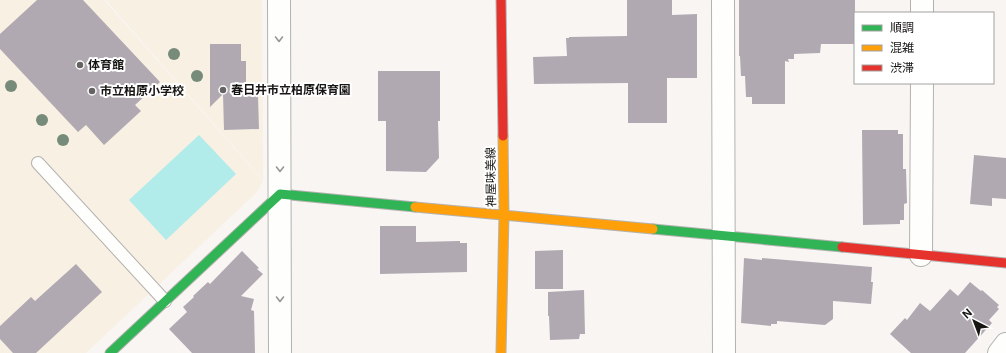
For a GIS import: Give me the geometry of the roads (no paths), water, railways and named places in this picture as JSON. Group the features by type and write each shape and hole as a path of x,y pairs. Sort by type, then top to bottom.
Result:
{"street":[{"path":"279,0 280,353"},
{"name":"神屋味美線","path":"501,0 504,215 501,353"},
{"path":"723,0 724,353"},
{"path":"922,0 922,12"},
{"path":"921,255 922,84"},
{"path":"110,353 280,194 1006,263"},
{"path":"999,353 1006,344"}],"lane":[{"path":"38,163 165,301"}],"water":[{"path":"199,135 236,174 166,240 129,200"}],"place":[{"name":"体育館","path":"80,65"},
{"name":"春日井市立柏原保育園","path":"223,90"},
{"name":"市立柏原小学校","path":"92,91"}]}
